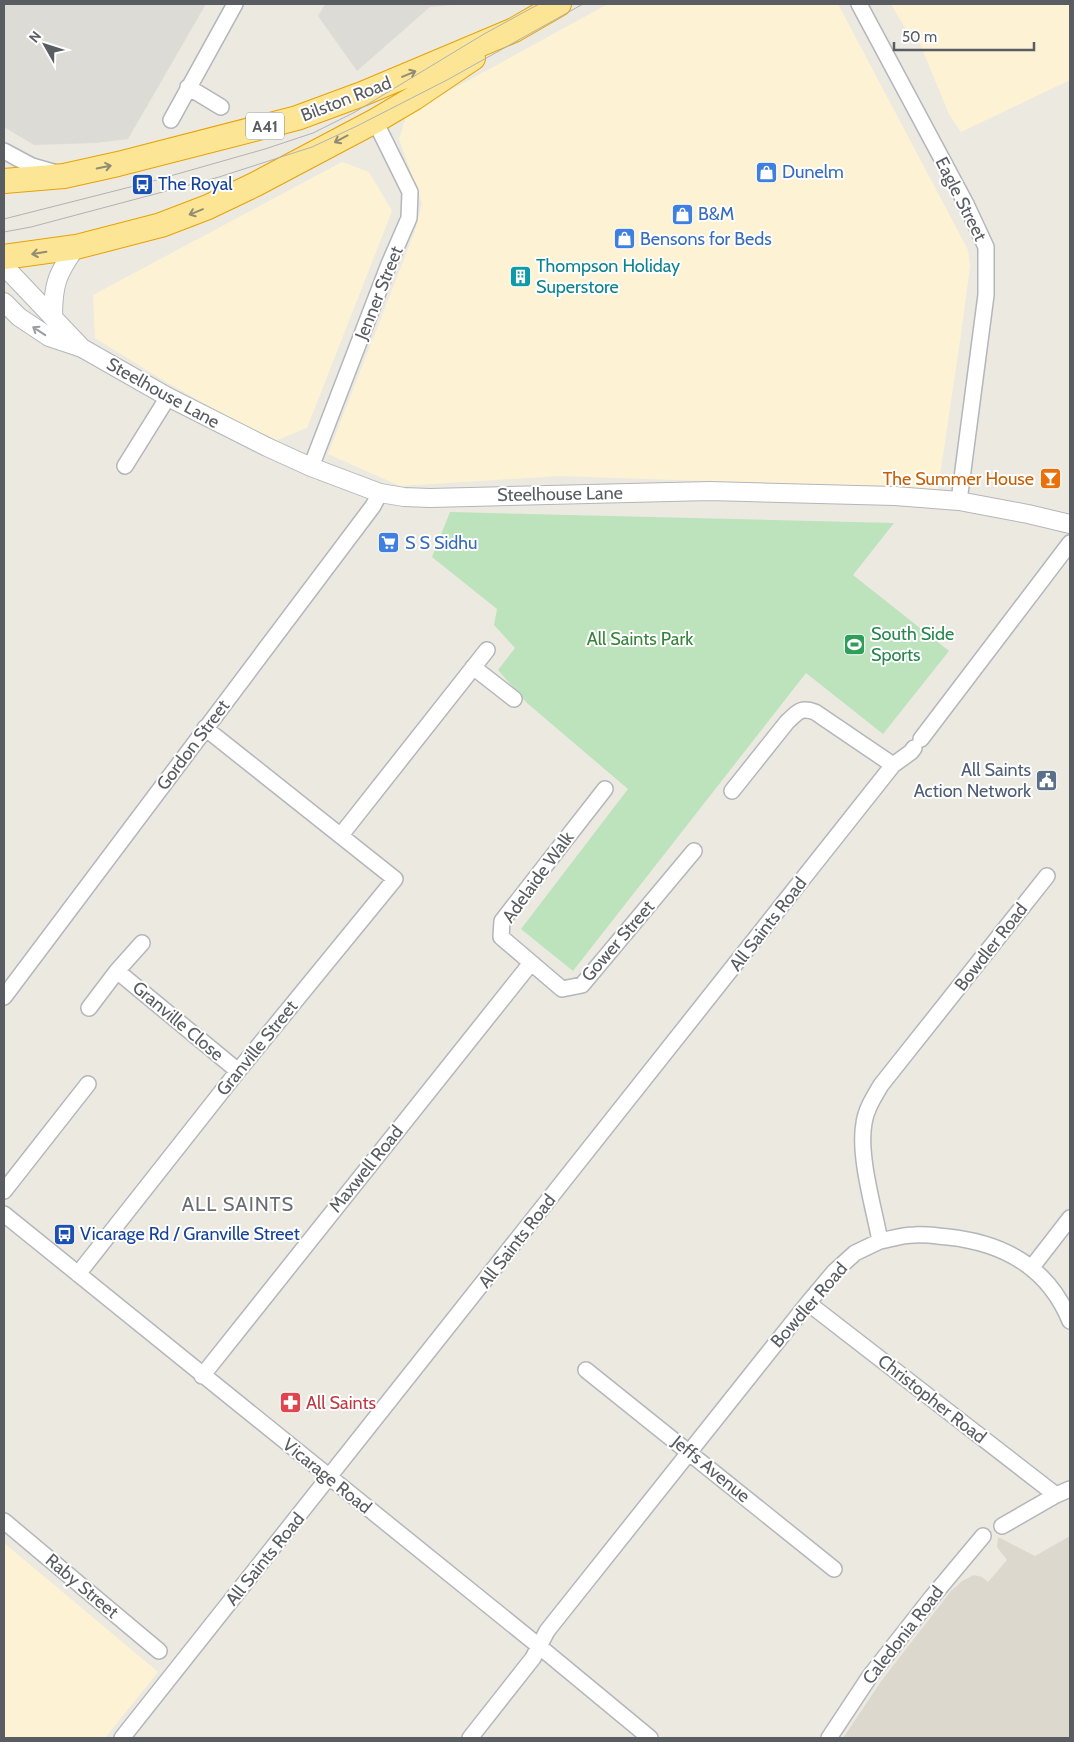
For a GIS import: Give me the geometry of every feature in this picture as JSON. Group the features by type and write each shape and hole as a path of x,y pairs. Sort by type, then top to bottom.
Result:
{"highway":[{"name":"Bilston Road","path":"4,257 76,247 161,225 208,207 256,184 375,121 414,98 514,30 559,4"},
{"name":"Bilston Road","path":"6,182 64,176 297,118 362,94 514,30"}],"street":[{"path":"171,120 235,4"},
{"name":"Eagle Street","path":"859,4 966,204 986,247 986,295 959,501"},
{"path":"188,88 221,107"},
{"name":"Jenner Street","path":"311,467 389,264 409,218 410,192 375,121"},
{"path":"4,152 32,166 64,176"},
{"path":"53,317 55,282 62,266 76,247"},
{"name":"Steelhouse Lane","path":"4,266 82,348"},
{"name":"Steelhouse Lane","path":"4,302 18,317 49,337 82,348 236,433 311,467 380,493 404,497 430,498 710,491 895,496 959,501 1070,524"},
{"path":"125,466 168,397"},
{"name":"Gordon Street","path":"4,997 368,514 380,493"},
{"name":"All Saints Road","path":"122,1738 330,1478 893,765 911,752 1070,544"},
{"path":"341,835 487,650"},
{"path":"473,667 514,699"},
{"path":"732,791 787,722 798,712 805,709 815,712 893,765"},
{"name":"Granville Street","path":"78,1274 238,1071 396,879 205,728"},
{"name":"Adelaide Walk","path":"531,963 501,937 502,921 605,789"},
{"name":"Gower Street","path":"531,963 562,989 582,985 694,850"},
{"name":"Bowdler Road","path":"470,1738 540,1647 548,1631 808,1303 834,1272 855,1253 880,1241 862,1142 864,1122 870,1104 881,1085 1047,876"},
{"name":"Granville Close","path":"89,1008 117,971 142,943"},
{"name":"Maxwell Road","path":"202,1376 531,963"},
{"name":"Granville Close","path":"117,971 238,1071"},
{"path":"4,1191 88,1084"},
{"name":"Vicarage Road","path":"4,1214 650,1738"},
{"path":"1032,1268 1070,1218"},
{"path":"880,1241 914,1234 969,1239 1001,1249 1032,1268 1047,1282 1070,1321"},
{"name":"Christopher Road","path":"808,1303 1056,1495"},
{"name":"Jeffs Avenue","path":"586,1370 834,1569"},
{"path":"1002,1526 1070,1489"},
{"name":"Raby Street","path":"4,1521 159,1651"},
{"name":"Caledonia Road","path":"829,1738 870,1676 983,1536"}],"shaded area":[{"path":"5,4 206,4 128,139 96,143 34,145 4,127"},
{"path":"325,4 463,4 430,7 357,71 318,16"},
{"path":"608,4 838,4 968,250 970,266 938,489 559,476 400,486 328,454 415,231 422,203 399,139 407,114"},
{"path":"891,4 1070,4 1070,80 961,132 949,114 916,34 905,28"},
{"path":"342,162 369,172 392,211 307,428 277,440 234,420 166,382 95,338 93,295"},
{"path":"1070,1536 1070,1738 843,1738 882,1680 951,1591 962,1581 974,1575 982,1577 988,1582 1007,1560 997,1547 998,1537 1035,1556"},
{"path":"4,1543 158,1672 105,1738 4,1738"}],"green space":[{"name":"All Saints Park","path":"450,512 894,523 853,575 949,651 883,734 806,673 573,971 521,929 628,789 527,703 498,670 515,648 494,625 497,609 432,557"}],"tram line":[{"path":"4,219 142,184 265,149 313,133 355,112 484,34 539,4"},
{"path":"4,232 31,227 219,177 312,147 447,80 583,4"}],"place":[{"name":"Dunelm","path":"766,172"},
{"name":"The Royal","path":"142,184"},
{"name":"B&M","path":"682,214"},
{"name":"Bensons for Beds","path":"624,239"},
{"name":"Thompson Holiday Superstore","path":"520,276"},
{"name":"The Summer House","path":"1050,479"},
{"name":"S S Sidhu","path":"389,543"},
{"name":"South Side Sports","path":"855,644"},
{"name":"All Saints Action Network","path":"1047,780"},
{"name":"Vicarage Rd / Granville Street","path":"64,1234"},
{"name":"All Saints","path":"290,1403"}],"district":[{"name":"ALL SAINTS","path":"238,1204"}]}
